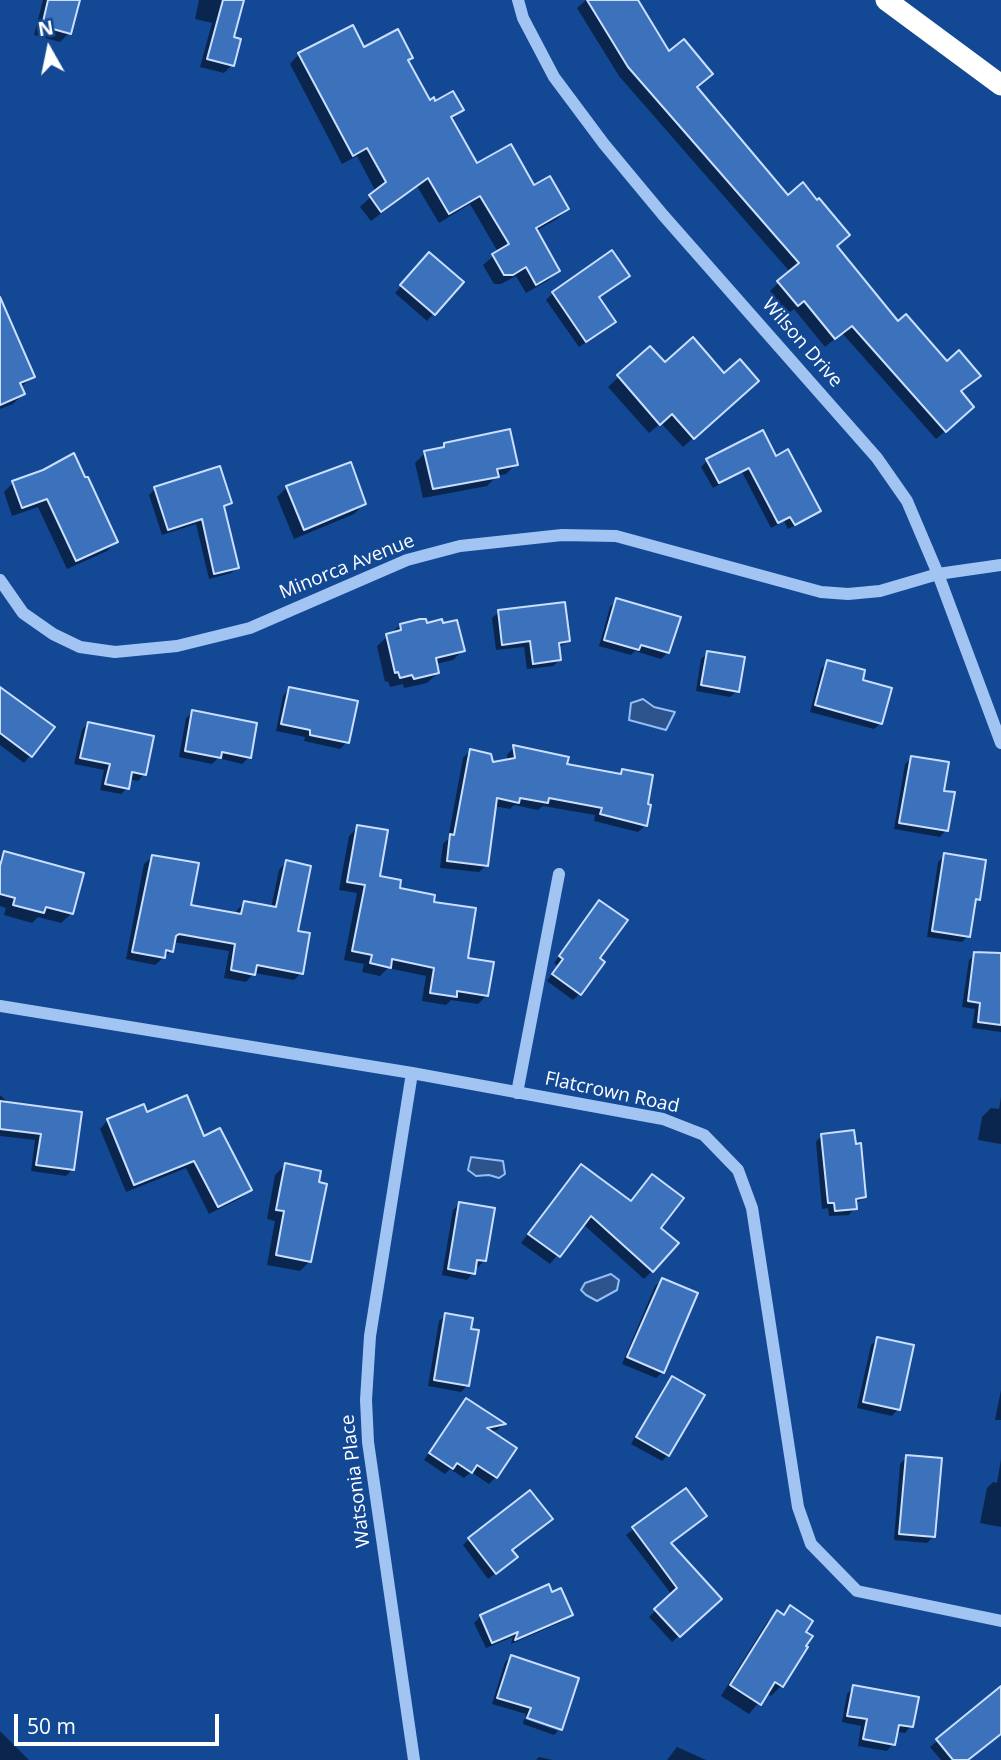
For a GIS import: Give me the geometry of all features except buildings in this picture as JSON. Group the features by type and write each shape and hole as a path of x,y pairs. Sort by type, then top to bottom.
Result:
{"highway":[{"path":"886,0 1001,85"}],"street":[{"name":"Wilson Drive","path":"518,0 523,18 554,77 604,144 877,458 907,502 938,574 1001,743"},
{"name":"Minorca Avenue","path":"0,580 23,614 53,635 80,647 115,652 177,646 250,628 407,560 460,547 562,535 617,537 821,592 848,594 880,591 938,574 1001,565"},
{"path":"517,1093 559,874"},
{"name":"Flatcrown Road","path":"0,1006 412,1073 663,1119 705,1135 738,1170 752,1208 797,1507 811,1544 857,1591 1001,1620"},
{"name":"Watsonia Place","path":"412,1073 370,1336 366,1400 368,1442 414,1760"}],"water":[{"path":"643,699 654,707 675,712 666,730 629,720 631,703"},
{"path":"471,1157 503,1161 505,1174 499,1178 489,1175 476,1176 468,1170"},
{"path":"611,1274 619,1280 617,1290 597,1301 581,1290 585,1283"}]}
